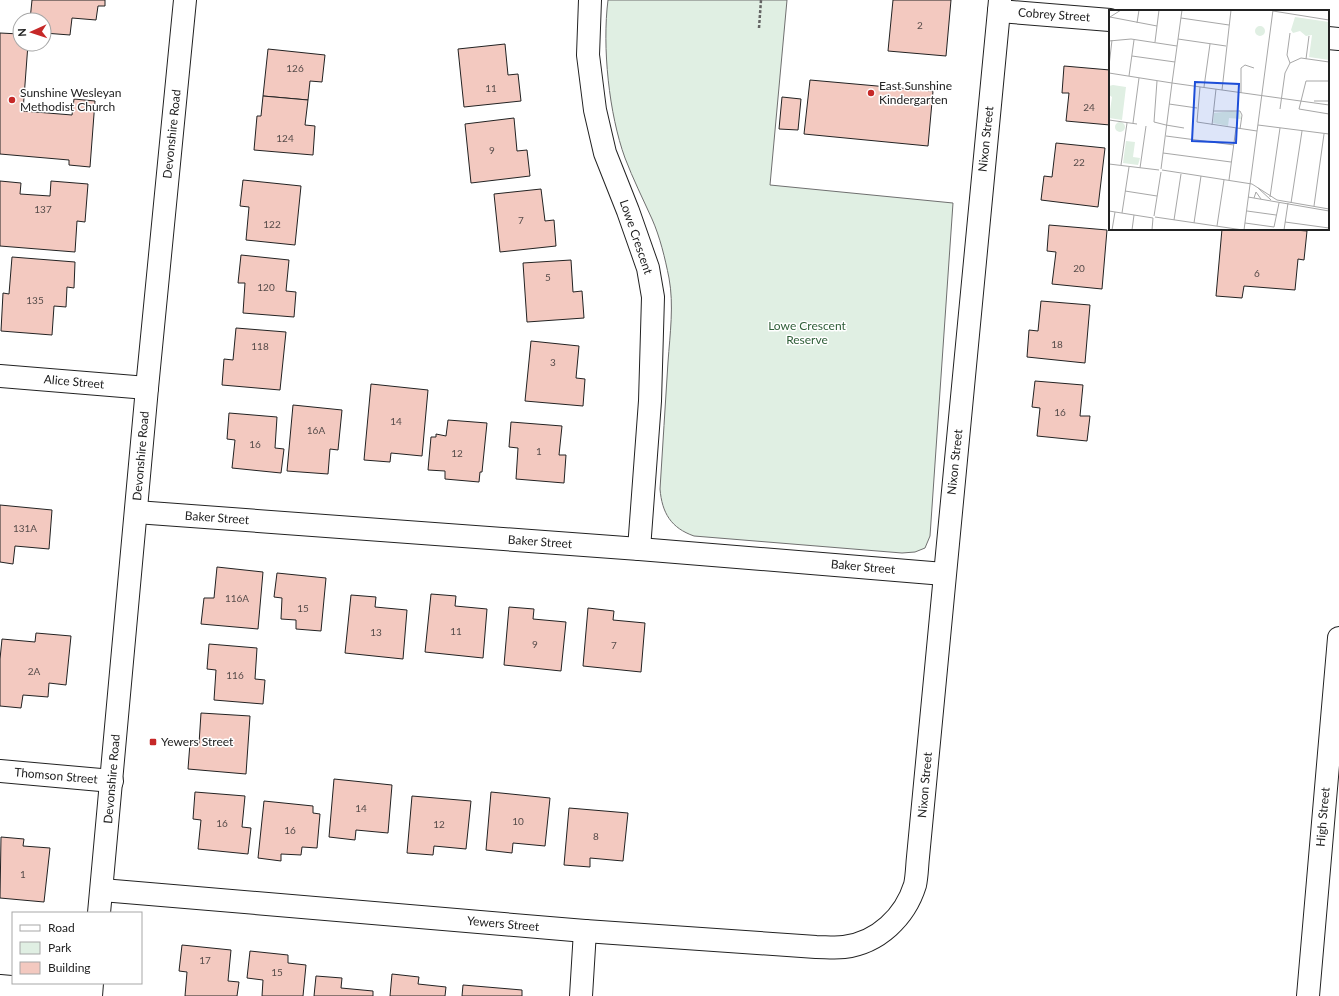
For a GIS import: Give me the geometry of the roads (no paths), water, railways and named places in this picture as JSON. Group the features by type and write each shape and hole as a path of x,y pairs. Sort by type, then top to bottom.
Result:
{"street":[{"name":"Devonshire Road","path":"99,912 184,0"},
{"name":"Lowe Crescent","path":"590,0 588,55 595,110 605,153 628,211 648,268 653,297 650,401 639,549"},
{"name":"Cobrey Street","path":"999,6 1109,20"},
{"name":"Nixon Street","path":"896,919 906,906 915,884 999,6"},
{"name":"Alice Street","path":"0,376 147,388"},
{"name":"Baker Street","path":"136,512 639,549 944,574"},
{"name":"High Street","path":"1308,996 1339,638"},
{"name":"Thomson Street","path":"0,771 112,780"},
{"name":"Yewers Street","path":"102,890 585,931 816,947 844,947 865,942 880,933 896,919"},
{"path":"581,996 585,931"},
{"path":"0,986 91,991"}],"place":[{"name":"East Sunshine Kindergarten","path":"871,93"},
{"name":"Sunshine Wesleyan Methodist Church","path":"12,100"},
{"name":"Yewers Street","path":"153,742"}],"park label":[{"name":"Lowe Crescent Reserve","path":"807,333"}]}
